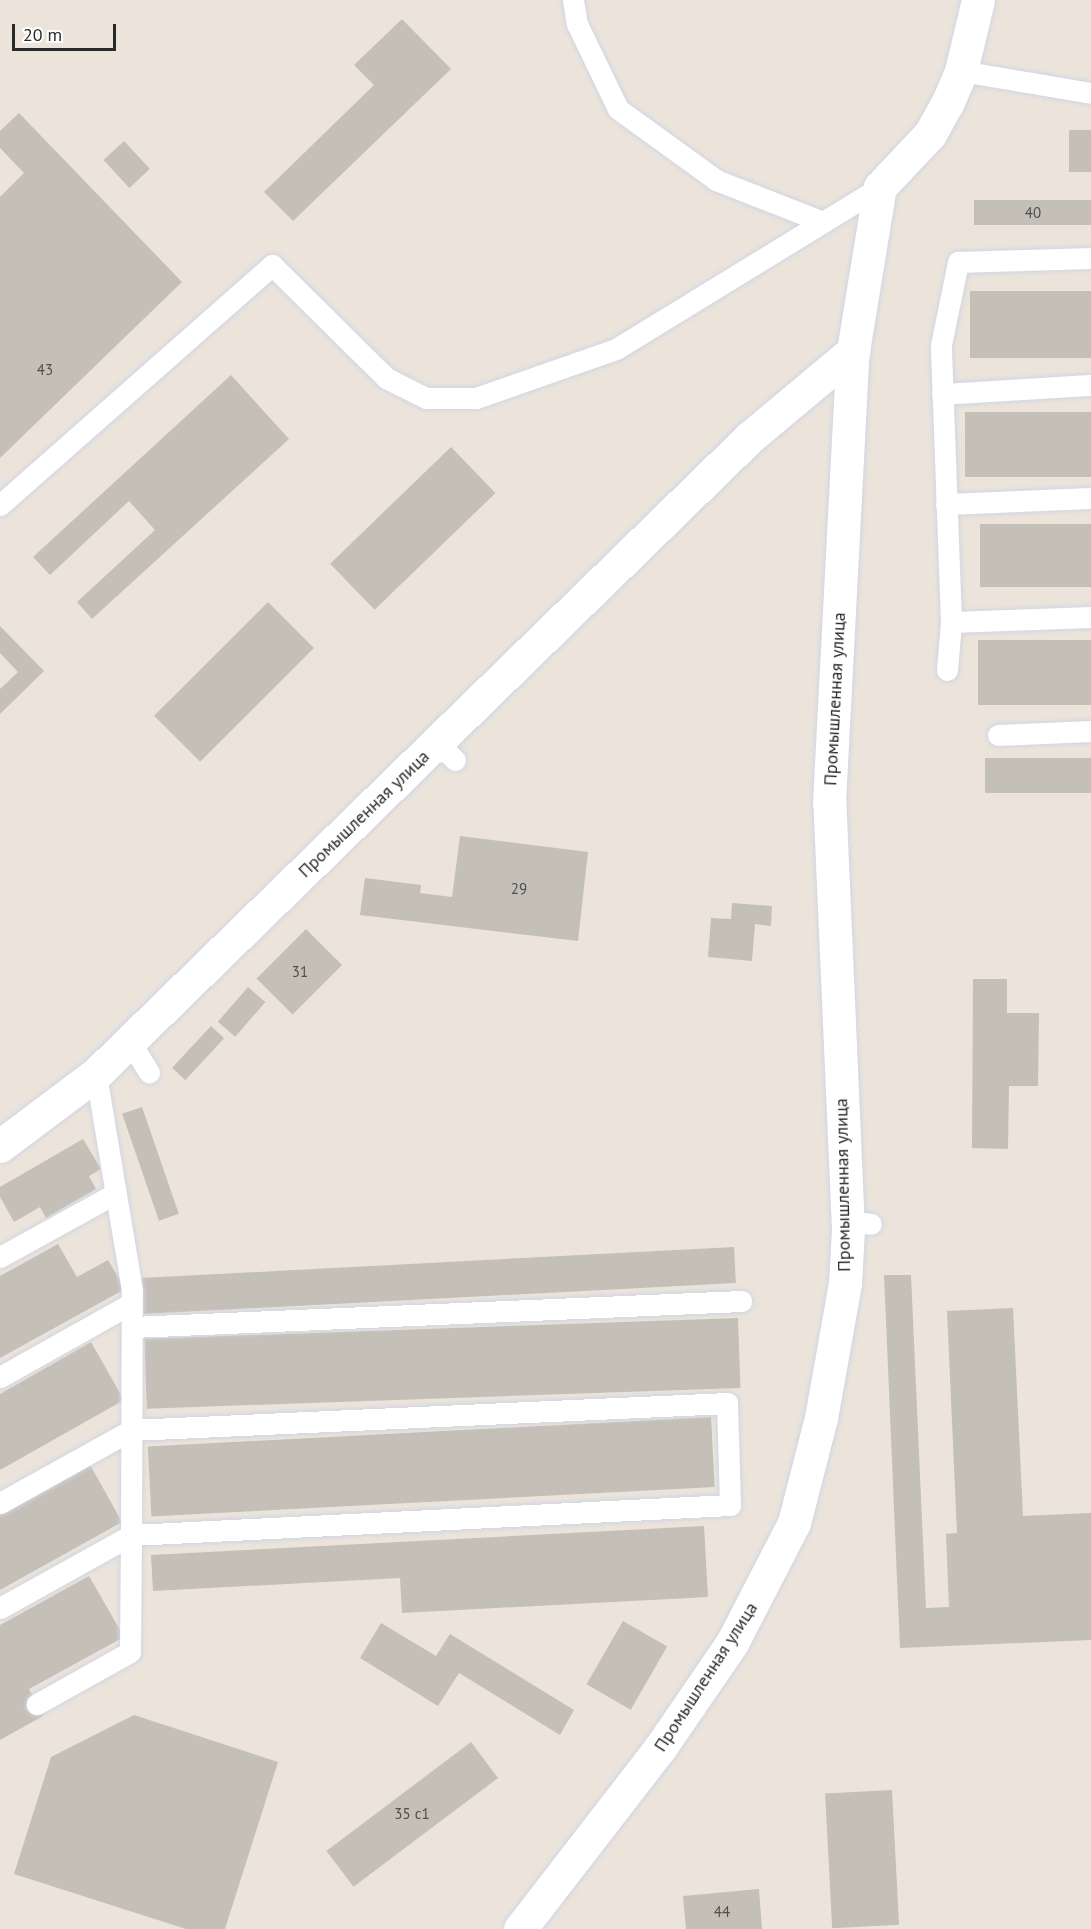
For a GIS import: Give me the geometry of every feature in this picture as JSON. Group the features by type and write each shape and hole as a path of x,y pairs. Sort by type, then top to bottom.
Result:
{"street":[{"path":"880,187 930,134 961,70 978,0"},
{"name":"Промышленная улица","path":"520,1929 699,1693 778,1561 794,1523 821,1418 845,1283 860,1222 830,802 853,351 880,187"},
{"name":"Промышленная улица","path":"0,1146 96,1074 446,751 749,438 853,351"}],"lane":[{"path":"573,0 577,24 618,109 716,180 823,222"},
{"path":"961,70 1091,93"},
{"path":"0,505 272,265 386,378 426,398 476,398 616,350 880,187"},
{"path":"947,670 951,622 941,345 958,262 1091,258"},
{"path":"942,394 1091,385"},
{"path":"946,504 1091,498"},
{"path":"951,622 1091,617"},
{"path":"998,735 1091,731"},
{"path":"130,1042 149,1073"},
{"path":"37,1704 130,1652 132,1303 96,1074"},
{"path":"0,1257 116,1193"},
{"path":"132,1327 741,1301"},
{"path":"0,1377 132,1303"},
{"path":"0,1503 131,1430 727,1403 730,1505 131,1534 0,1608"}],"building":[{"path":"402,19 451,69 293,221 264,192 374,85 354,65"},
{"path":"19,113 182,282 0,458 0,197 24,173 0,148 0,131"},
{"path":"1069,130 1091,130 1091,172 1069,172"},
{"path":"124,141 150,169 129,188 104,160"},
{"path":"974,200 1091,200 1091,225 974,225"},
{"path":"970,291 1091,291 1091,358 970,358"},
{"path":"231,375 289,439 92,619 77,602 155,530 129,501 50,575 33,557"},
{"path":"965,412 1091,412 1091,477 965,477"},
{"path":"451,447 495,493 375,610 330,564"},
{"path":"980,524 1091,524 1091,587 980,587"},
{"path":"268,602 314,648 200,762 154,716"},
{"path":"0,626 44,671 0,714 0,689 18,672 0,653"},
{"path":"978,640 1091,640 1091,705 978,705"},
{"path":"985,758 1091,758 1091,793 985,793"},
{"path":"460,836 588,852 578,941 360,915 365,878 421,885 420,893 452,897"},
{"path":"732,903 772,906 771,926 755,924 752,961 708,957 711,918 731,919"},
{"path":"306,929 342,965 293,1015 257,978"},
{"path":"973,979 1007,979 1007,1013 1039,1013 1038,1086 1009,1086 1008,1149 972,1148"},
{"path":"248,987 265,1002 235,1037 218,1022"},
{"path":"211,1026 224,1038 185,1080 172,1068"},
{"path":"142,1107 179,1214 159,1221 122,1114"},
{"path":"83,1139 101,1169 89,1176 96,1189 46,1218 40,1207 14,1222 0,1197 0,1187"},
{"path":"58,1244 77,1277 108,1260 125,1289 0,1358 0,1276"},
{"path":"734,1247 736,1283 143,1314 141,1278"},
{"path":"884,1275 911,1275 926,1608 949,1607 946,1534 957,1533 947,1311 1013,1308 1023,1516 1091,1513 1091,1640 900,1648"},
{"path":"738,1318 740,1388 147,1409 144,1339"},
{"path":"91,1342 124,1400 0,1470 0,1394"},
{"path":"711,1417 715,1487 151,1516 148,1447"},
{"path":"89,1463 122,1522 0,1590 0,1513"},
{"path":"704,1526 708,1597 402,1613 400,1578 153,1591 151,1555"},
{"path":"89,1576 124,1637 29,1689 43,1716 0,1740 0,1625"},
{"path":"623,1621 667,1646 631,1710 586,1684"},
{"path":"381,1623 436,1656 450,1634 574,1710 560,1735 459,1673 438,1706 360,1658"},
{"path":"134,1715 278,1762 225,1929 186,1929 14,1874 51,1757"},
{"path":"471,1742 498,1778 354,1887 326,1851"},
{"path":"892,1790 899,1925 832,1928 825,1794"},
{"path":"759,1889 762,1929 686,1929 683,1896"}]}
